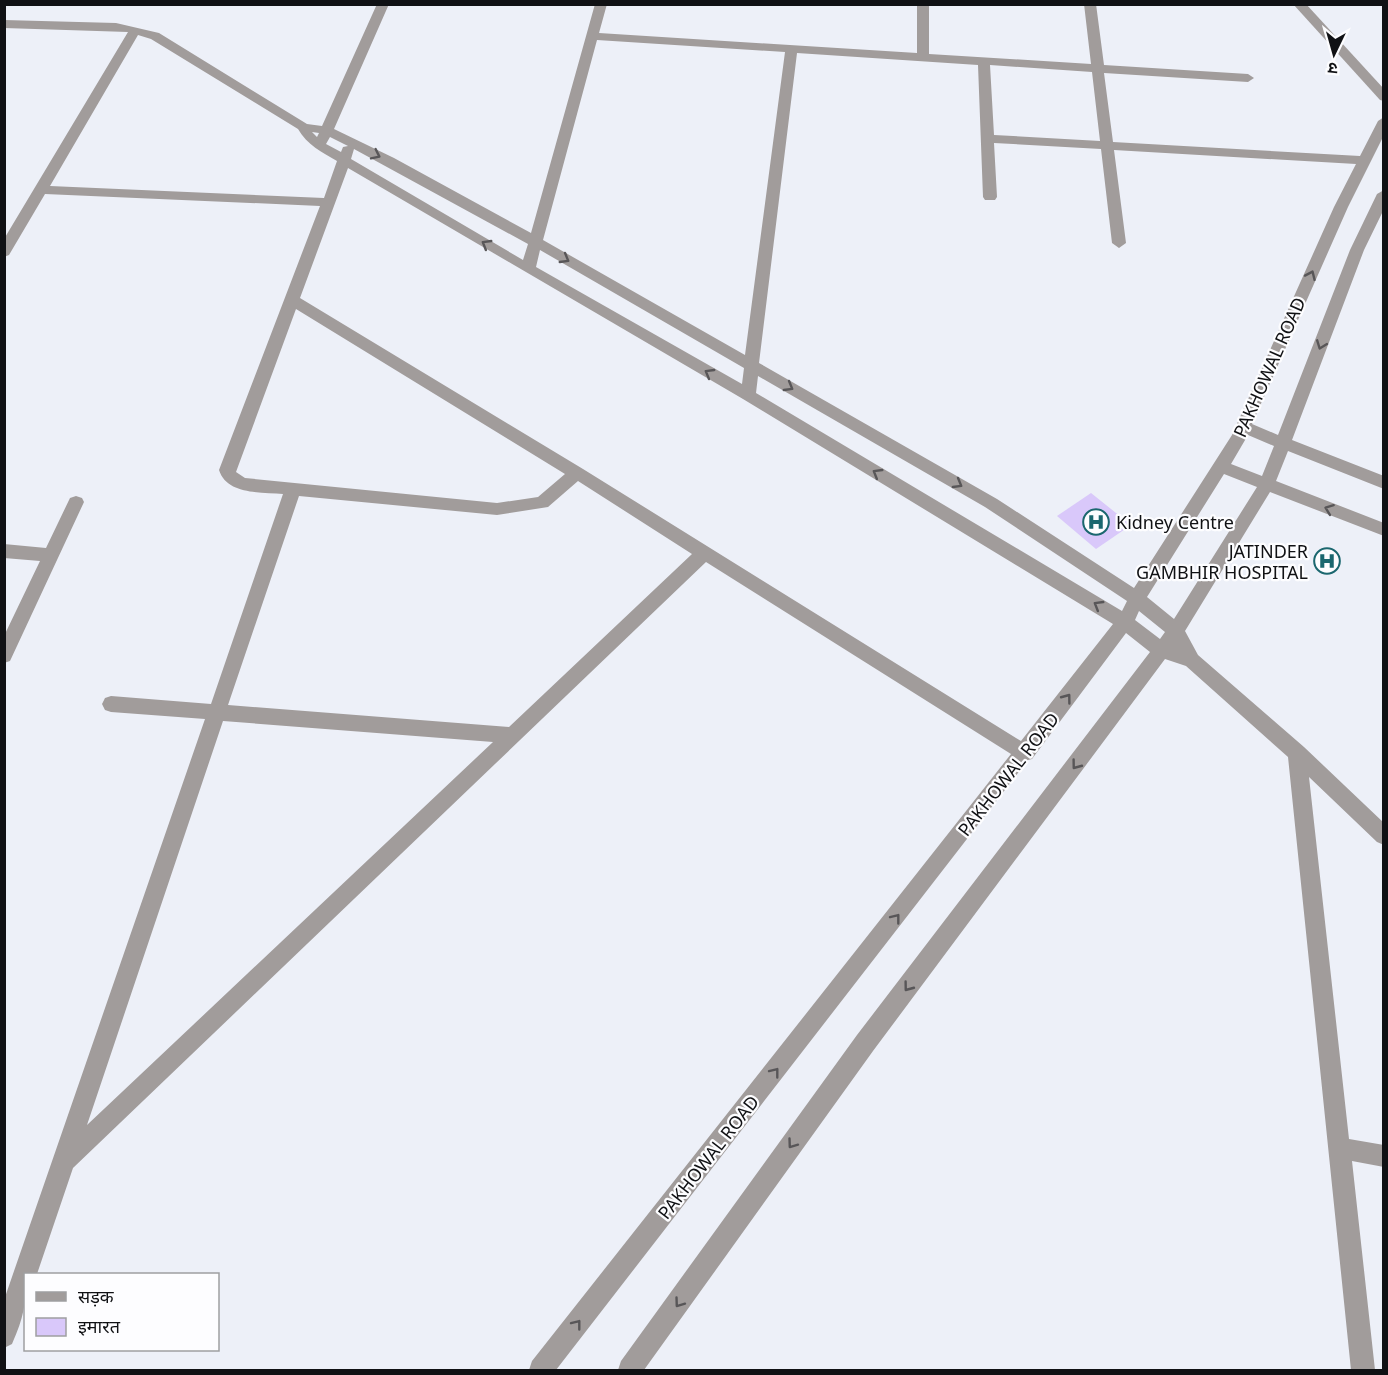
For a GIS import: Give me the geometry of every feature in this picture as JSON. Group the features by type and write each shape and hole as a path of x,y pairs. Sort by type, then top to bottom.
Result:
{"street":[{"path":"319,145 328,131 383,4"},
{"path":"528,269 601,4"},
{"path":"923,4 923,57"},
{"path":"1090,4 1119,243"},
{"path":"1299,4 1383,97"},
{"path":"4,24 135,30 171,44 303,127 328,131 351,142 536,242 991,503 1137,599 1176,631 1192,660 1297,753 1383,836"},
{"path":"4,252 135,30"},
{"path":"593,36 1248,78"},
{"path":"748,396 791,49"},
{"path":"984,61 990,197"},
{"name":"PAKHOWAL ROAD","path":"541,1371 1125,622 1243,427 1341,207 1383,121"},
{"path":"303,127 308,136 319,145 748,396 1125,622 1162,651 1192,660"},
{"path":"987,139 1364,160"},
{"path":"351,142 326,202 292,300 227,470 229,476 242,484 497,509 542,503 577,473"},
{"path":"41,190 326,202"},
{"name":"PAKHOWAL ROAD","path":"630,1371 865,1043 1176,631 1266,484 1358,250 1383,194"},
{"path":"292,300 577,473 703,554 1025,753"},
{"path":"1243,427 1283,445 1383,483"},
{"path":"1220,466 1383,530"},
{"path":"25,1273 293,489"},
{"path":"4,656 76,502"},
{"path":"4,551 52,555"},
{"path":"63,1163 703,554"},
{"path":"111,704 513,735"},
{"path":"1297,753 1363,1371"},
{"path":"1339,1148 1383,1156"},
{"path":"4,1336 24,1277"}],"building":[{"path":"1091,493 1131,525 1096,549 1057,516"}],"place":[{"name":"Kidney Centre","path":"1096,522"},
{"name":"JATINDER GAMBHIR HOSPITAL","path":"1327,561"}]}
